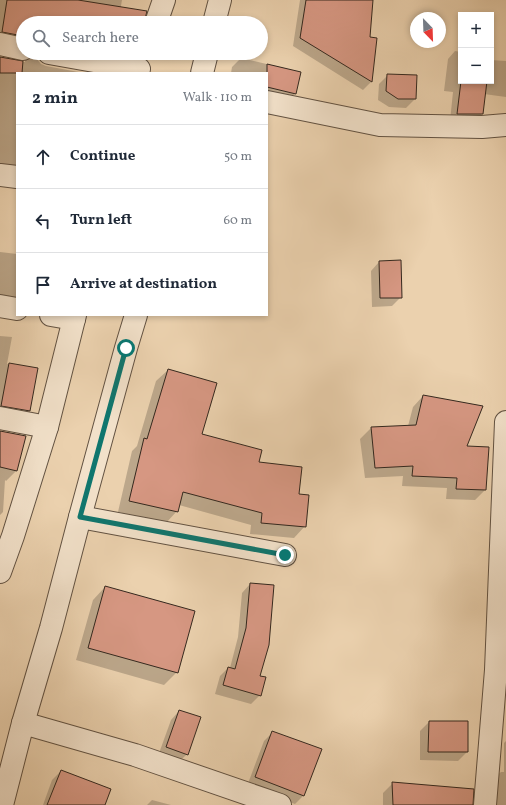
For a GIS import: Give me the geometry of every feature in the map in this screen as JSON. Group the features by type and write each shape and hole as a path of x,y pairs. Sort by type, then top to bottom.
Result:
{"street":[{"path":"158,16 164,0"},
{"path":"216,16 220,0"},
{"path":"0,44 16,47"},
{"path":"103,60 141,65"},
{"path":"202,72 205,60"},
{"path":"268,102 380,125 482,127 506,125"},
{"path":"0,175 16,177"},
{"path":"0,306 16,309"},
{"path":"0,572 6,535 47,427 75,317 63,316"},
{"path":"2,805 23,723 51,628 136,316"},
{"path":"0,418 47,427"},
{"path":"485,805 496,670 506,422"},
{"path":"80,517 285,555"},
{"path":"23,723 135,755 280,805"}],"building":[{"path":"7,0 78,0 147,11 146,16 16,16 16,35 2,32"},
{"path":"306,0 373,0 370,37 377,38 372,82 300,38"},
{"path":"0,57 23,61 22,72 0,73"},
{"path":"267,64 301,72 296,94 268,87"},
{"path":"387,74 417,75 416,99 398,99 386,91"},
{"path":"461,84 487,84 483,114 457,114"},
{"path":"401,260 402,298 380,298 379,261"},
{"path":"9,363 38,368 30,411 1,406"},
{"path":"168,369 217,383 202,434 262,450 259,462 302,467 299,494 309,495 306,527 261,523 262,513 183,492 178,512 129,501 144,438 147,439"},
{"path":"423,395 483,406 467,446 489,447 486,490 456,489 457,478 412,476 413,466 375,468 371,427 416,425"},
{"path":"0,431 26,436 17,471 0,467"},
{"path":"250,583 274,585 269,645 260,676 266,677 261,696 223,685 228,667 235,669 246,628"},
{"path":"105,586 195,611 178,673 88,648"},
{"path":"179,710 201,717 188,755 166,747"},
{"path":"429,721 468,721 468,752 428,752"},
{"path":"272,731 322,749 304,796 255,777"},
{"path":"61,770 111,789 105,805 47,805"},
{"path":"392,782 474,789 473,805 393,805"}],"route":[{"path":"126,348 80,517 285,555"}]}
